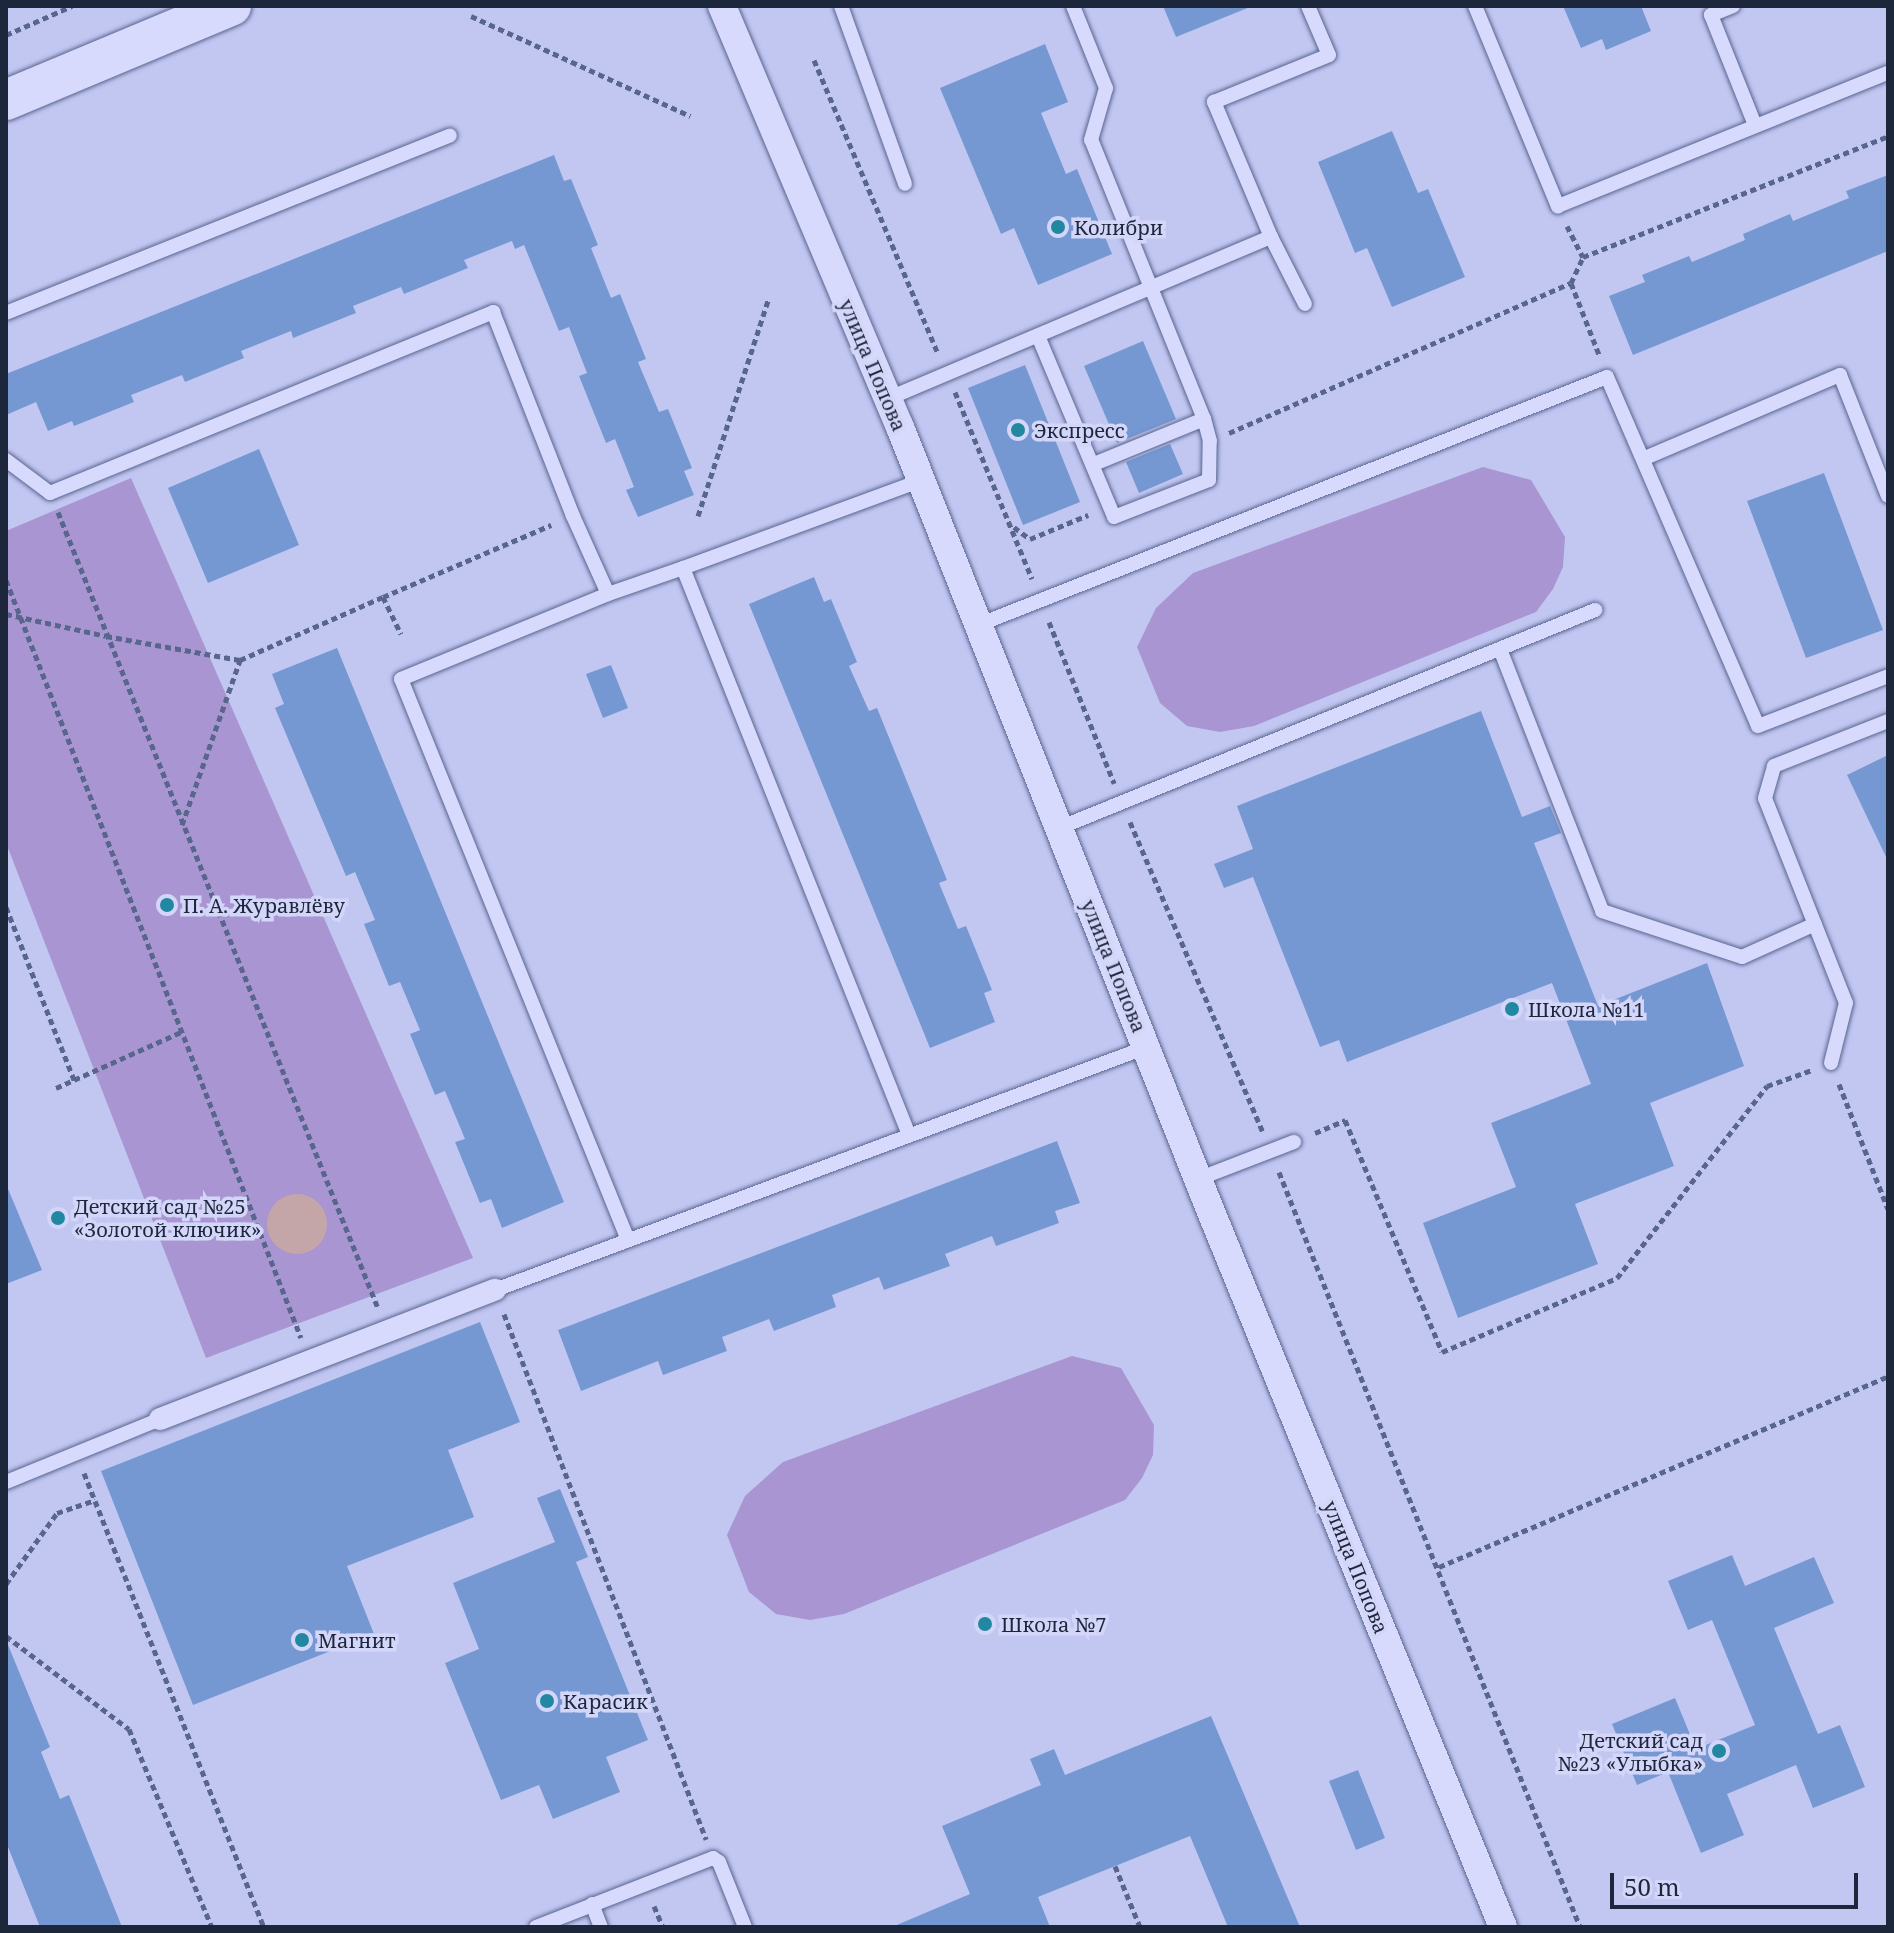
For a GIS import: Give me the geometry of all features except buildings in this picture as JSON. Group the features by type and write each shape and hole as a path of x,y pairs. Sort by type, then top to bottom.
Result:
{"main road":[{"path":"6,100 231,6"}],"street":[{"name":"улица Попова","path":"722,6 887,399 1198,1179 1503,1927"},
{"path":"160,1419 495,1290"}],"lane":[{"path":"841,6 905,184"},
{"path":"1038,336 1114,517 1209,480 1210,441 1204,419 1091,140 1106,88 1073,6"},
{"path":"1305,304 1271,237 1214,102 1329,55 1308,6"},
{"path":"1475,6 1558,206 1888,73"},
{"path":"1733,6 1711,15 1755,125"},
{"path":"6,313 450,135"},
{"path":"887,399 1271,237"},
{"path":"6,460 50,493 493,312 573,516 608,594"},
{"path":"1645,458 1840,375 1888,496"},
{"path":"978,625 1607,377 1645,458 1758,726 1888,676"},
{"path":"1094,464 1204,419"},
{"path":"628,1240 401,679 608,594 920,481"},
{"path":"683,568 909,1135"},
{"path":"1059,828 1595,610"},
{"path":"1500,649 1602,911 1742,957 1815,924"},
{"path":"1831,1063 1846,1003 1765,798 1774,766 1888,721"},
{"path":"495,1290 1147,1047"},
{"path":"1198,1179 1294,1142"},
{"path":"6,1482 160,1419"},
{"path":"536,1927 713,1858 719,1862 745,1927"},
{"path":"592,1904 601,1927"}],"path":[{"path":"6,35 72,6"},
{"path":"471,16 690,116"},
{"path":"814,60 1012,526 1123,804 1270,1150 1439,1567 1580,1927"},
{"path":"1210,441 1571,283 1583,257 1888,136"},
{"path":"1558,206 1583,257"},
{"path":"1571,283 1607,377"},
{"path":"698,516 768,300"},
{"path":"50,493 387,1331"},
{"path":"1012,526 1030,539 1111,505"},
{"path":"6,614 240,660 573,516"},
{"path":"6,580 310,1361"},
{"path":"383,597 401,634"},
{"path":"182,825 240,660"},
{"path":"6,907 9,924 74,1080"},
{"path":"56,1088 181,1032"},
{"path":"1294,1142 1345,1120 1442,1352 1617,1278 1767,1086 1831,1063 1888,1209"},
{"path":"495,1290 713,1858"},
{"path":"1439,1567 1888,1376"},
{"path":"76,1453 264,1927"},
{"path":"6,1584 57,1513 95,1500"},
{"path":"6,1636 129,1729 212,1927"},
{"path":"1115,1866 1140,1927"}],"shaded area":[{"path":"1483,467 1531,480 1565,537 1563,567 1553,589 1536,612 1254,726 1220,732 1187,726 1160,703 1137,647 1156,608 1193,573"},
{"path":"131,478 473,1258 206,1358 6,843 6,531"},
{"path":"297,1194 308,1196 318,1203 325,1213 325,1235 318,1245 308,1252 297,1254 286,1252 276,1245 269,1235 267,1224 269,1213 276,1203 286,1196"},
{"path":"1072,1356 1121,1368 1154,1425 1153,1455 1142,1478 1125,1500 844,1614 810,1620 776,1614 749,1592 727,1535 745,1496 783,1462"}],"place":[{"name":"Колибри","path":"1058,227"},
{"name":"Экспресс","path":"1018,430"},
{"name":"П. А. Журавлёву","path":"167,905"},
{"name":"Школа №11","path":"1512,1009"},
{"name":"Детский сад №25 «Золотой ключик»","path":"58,1218"},
{"name":"Школа №7","path":"985,1624"},
{"name":"Магнит","path":"302,1640"},
{"name":"Карасик","path":"547,1701"},
{"name":"Детский сад №23 «Улыбка»","path":"1719,1751"}]}
